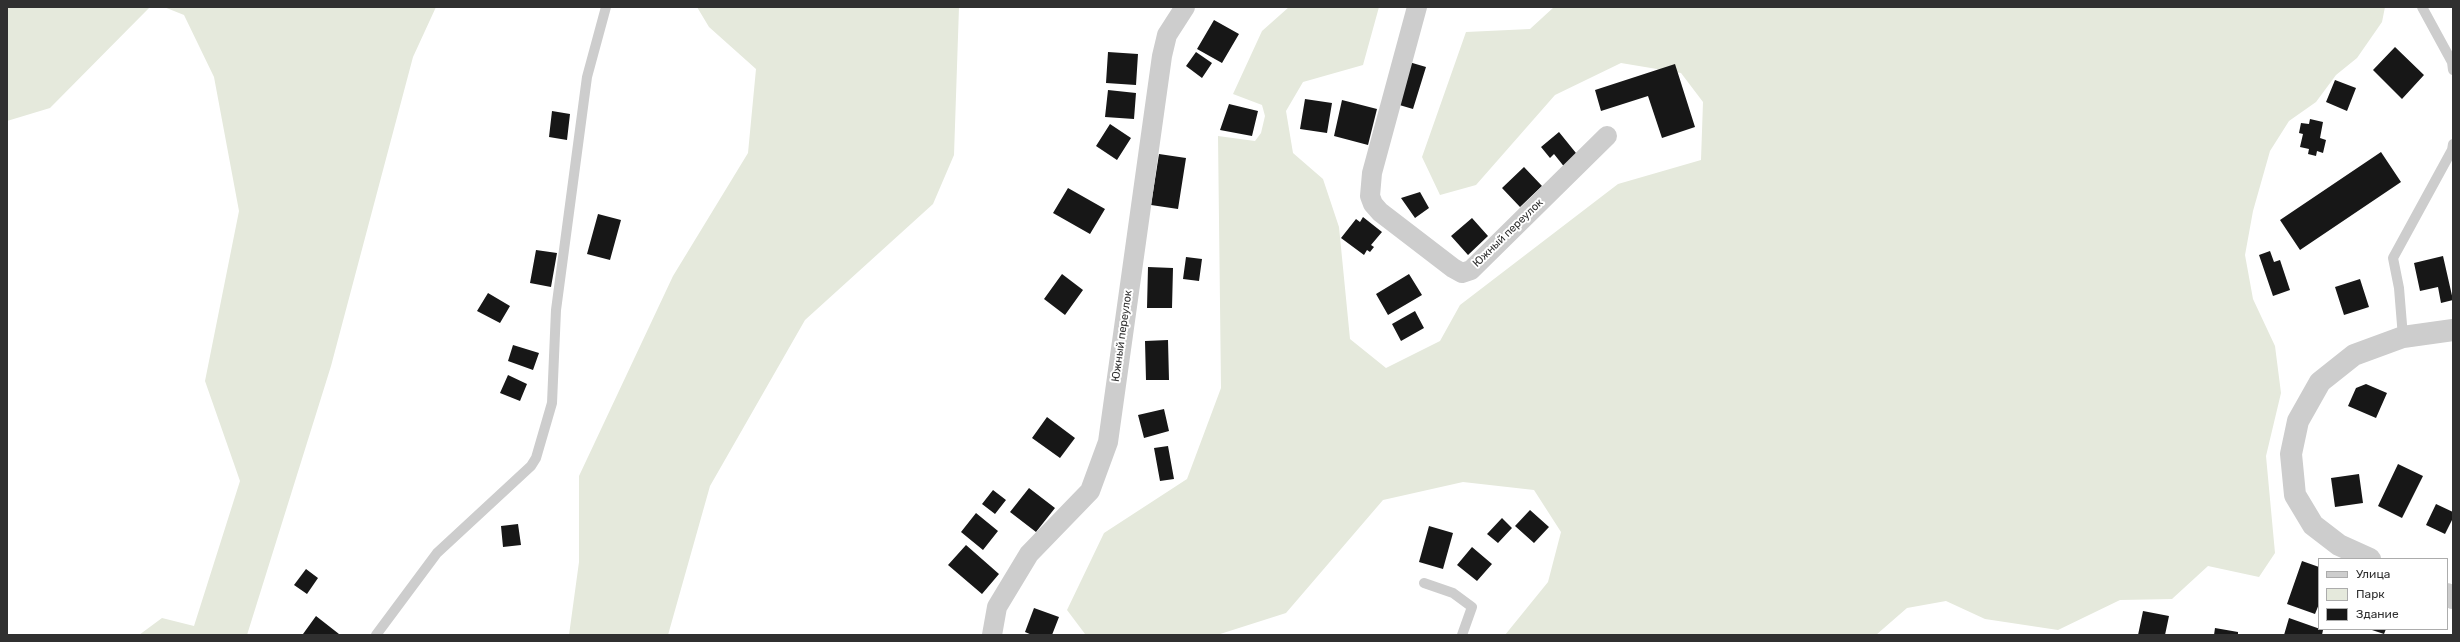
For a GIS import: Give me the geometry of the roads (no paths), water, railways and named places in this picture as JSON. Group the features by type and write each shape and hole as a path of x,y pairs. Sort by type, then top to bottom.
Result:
{"street":[{"name":"Южный переулок","path":"992,635 997,607 1029,554 1090,490 1108,442 1162,56 1168,35 1185,7"},
{"name":"Южный переулок","path":"1417,7 1372,173 1370,196 1373,204 1380,212 1453,268 1462,273 1471,270 1607,136"},
{"path":"2368,558 2339,545 2313,525 2295,495 2290,454 2298,421 2320,382 2354,355 2403,337 2453,330"}],"lane":[{"path":"376,635 437,553 531,466 536,458 552,403 556,310 587,77 606,7"},
{"path":"2422,7 2452,62 2453,70"},
{"path":"2403,337 2399,288 2393,258 2452,150 2453,144"},
{"path":"1424,584 1453,593 1472,607 1462,635"}]}
